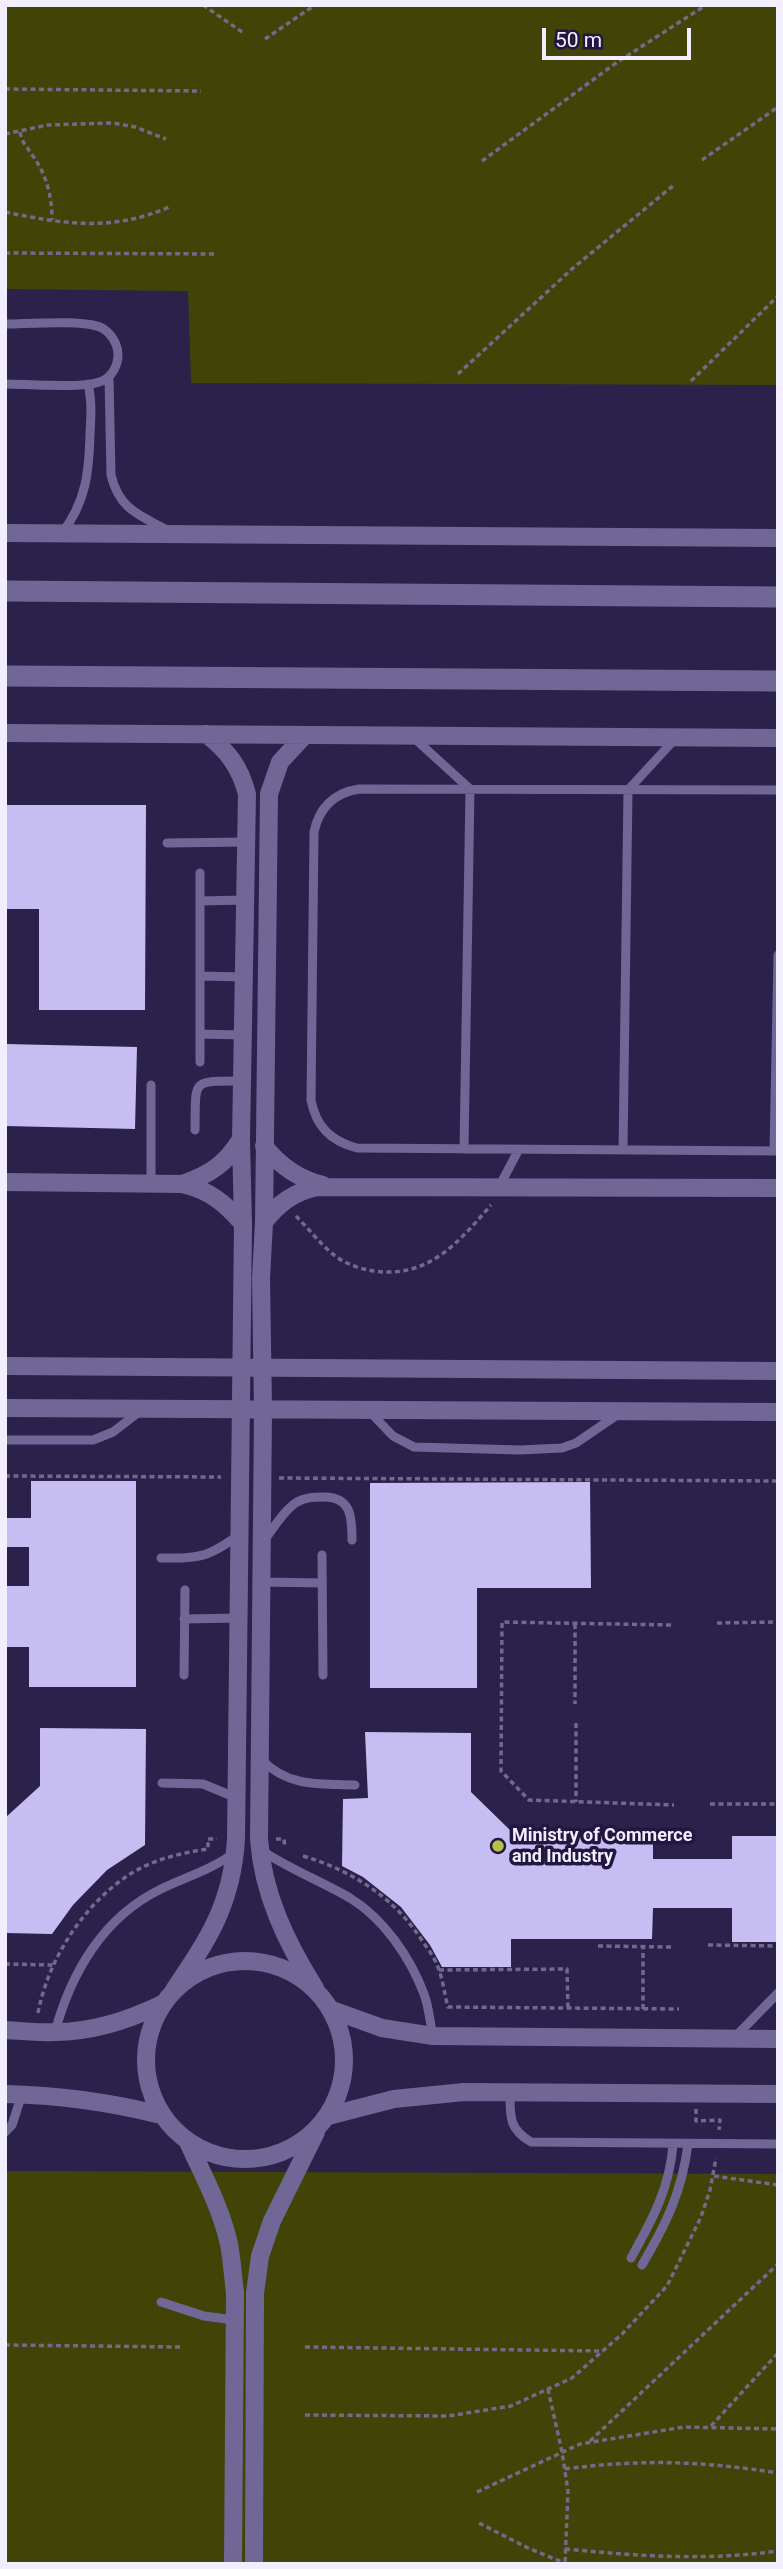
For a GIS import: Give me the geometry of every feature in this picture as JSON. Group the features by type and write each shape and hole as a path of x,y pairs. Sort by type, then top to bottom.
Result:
{"main road":[{"path":"5,592 778,597"},
{"path":"5,676 778,681"}],"street":[{"path":"5,533 778,538"},
{"path":"5,733 778,738"},
{"path":"205,734 221,745 233,759 247,794 241,1139 241,1534 235,1852 231,1881 211,1934 168,1997 150,2031 145,2059 149,2088 162,2115 173,2130 188,2142 213,2154 241,2160 269,2157 295,2147 323,2123 394,2099 428,2094 778,2094"},
{"path":"254,2564 255,2293 260,2256 272,2221 341,2091 346,2064 343,2036 332,2010 314,1988 277,1917 265,1879 260,1849 263,1410 261,1279 264,1222 268,794 280,762 304,736"},
{"path":"182,1184 201,1178 217,1168 231,1155 241,1139"},
{"path":"264,1146 286,1169 307,1180 330,1187"},
{"path":"5,1182 182,1184 200,1188 216,1196 243,1223"},
{"path":"264,1222 282,1202 305,1190 330,1187 778,1188"},
{"path":"5,1366 778,1371"},
{"path":"5,1408 778,1412"},
{"path":"5,2031 55,2032 120,2022 168,1997 194,1974 218,1964 244,1960 269,1963 293,1973 314,1988"},
{"path":"332,2010 382,2028 433,2036 778,2039"},
{"path":"13,2094 100,2101 162,2115"},
{"path":"188,2142 214,2198 229,2243 234,2293 233,2564"}],"lane":[{"path":"5,324 86,324 102,328 113,339 118,355 114,370 101,382 5,384"},
{"path":"108,377 111,475 114,486 134,513 175,534"},
{"path":"61,533 76,512 88,475 91,405 88,384"},
{"path":"412,737 470,789 464,1149"},
{"path":"623,1150 628,790 676,738"},
{"path":"778,790 349,790 333,799 316,822 314,832 310,1100 318,1122 334,1140 356,1148 776,1151 778,954"},
{"path":"167,843 246,842"},
{"path":"200,873 200,1062"},
{"path":"200,901 245,900"},
{"path":"200,976 244,977"},
{"path":"200,1034 243,1035"},
{"path":"195,1130 195,1094 199,1085 207,1081 242,1081"},
{"path":"151,1085 151,1183"},
{"path":"502,1187 519,1149"},
{"path":"5,1440 93,1440 113,1432 142,1409"},
{"path":"369,1411 393,1436 414,1447 520,1450 562,1448 576,1443 622,1412"},
{"path":"261,1544 291,1507 305,1499 320,1497 340,1500 348,1508 352,1520 352,1540"},
{"path":"161,1558 203,1556 221,1549 241,1534"},
{"path":"322,1555 323,1675"},
{"path":"261,1581 322,1583"},
{"path":"184,1675 185,1590"},
{"path":"184,1619 239,1618"},
{"path":"259,1758 277,1774 301,1784 355,1785"},
{"path":"162,1783 203,1784 237,1798"},
{"path":"260,1849 297,1872 352,1900 383,1927 408,1959 425,1996 433,2036"},
{"path":"55,2032 75,1975 111,1925 134,1905 160,1890 205,1871 235,1852"},
{"path":"734,2039 778,1993"},
{"path":"510,2093 511,2123 519,2135 531,2142 778,2144"},
{"path":"5,2132 12,2125 13,2094"},
{"path":"631,2258 662,2201 670,2173 673,2144"},
{"path":"642,2265 674,2206 683,2176 688,2144"},
{"path":"161,2302 197,2314 234,2320"}],"path":[{"path":"203,5 245,34"},
{"path":"265,39 315,5"},
{"path":"482,161 616,63 706,5"},
{"path":"5,89 201,91"},
{"path":"702,160 778,107"},
{"path":"5,134 48,125 113,123 135,127 166,139"},
{"path":"20,132 22,143 33,155 46,178 52,204 52,220"},
{"path":"458,374 573,268 674,185"},
{"path":"5,212 99,225 131,220 169,207"},
{"path":"5,253 215,254"},
{"path":"691,382 778,296"},
{"path":"282,1202 334,1255 365,1269 397,1272 426,1265 450,1250 502,1187"},
{"path":"5,1476 241,1476"},
{"path":"262,1478 778,1481"},
{"path":"671,1625 502,1622 501,1771 529,1800 674,1805"},
{"path":"717,1623 778,1622"},
{"path":"575,1623 575,1704"},
{"path":"576,1723 576,1802"},
{"path":"710,1804 778,1804"},
{"path":"708,1945 778,1946"},
{"path":"598,1946 671,1947"},
{"path":"643,1946 643,2009"},
{"path":"5,1964 53,1965"},
{"path":"439,1970 567,1969 568,2009"},
{"path":"464,2007 679,2009"},
{"path":"305,2415 448,2416 511,2406 572,2378 622,2334 667,2286 701,2217 713,2176 720,2120 696,2121 695,2093"},
{"path":"713,2176 778,2185"},
{"path":"588,2443 778,2264"},
{"path":"5,2345 181,2347"},
{"path":"305,2347 603,2351"},
{"path":"710,2427 778,2353"},
{"path":"479,2523 528,2548 566,2563 568,2491 548,2389"},
{"path":"477,2492 562,2452 588,2443 684,2427 778,2429"},
{"path":"565,2469 660,2461 778,2473"},
{"path":"565,2549 665,2558 738,2556 778,2551"}],"shaded area":[{"path":"5,5 778,5 778,385 191,383 188,291 5,289"},
{"path":"5,2171 778,2174 778,2564 5,2564"}],"building":[{"path":"5,805 146,805 145,1010 39,1010 39,909 5,909"},
{"path":"6,1044 137,1047 135,1129 5,1126"},
{"path":"31,1481 136,1481 136,1687 29,1687 29,1647 6,1647 5,1586 29,1586 29,1547 5,1547 5,1518 31,1518"},
{"path":"590,1482 591,1588 477,1588 477,1688 370,1688 370,1483"},
{"path":"40,1728 146,1729 145,1845 107,1870 73,1905 52,1934 5,1933 5,1818 40,1786"},
{"name":"Ministry of Commerce and Industry","path":"365,1732 471,1733 471,1792 513,1833 653,1833 653,1859 732,1859 732,1836 778,1836 778,1942 732,1942 732,1908 653,1908 652,1939 511,1939 511,1967 442,1967 430,1945 401,1907 363,1877 342,1866 343,1799 368,1798"}],"place":[{"name":"Ministry of Commerce and Industry","path":"498,1846"}]}
